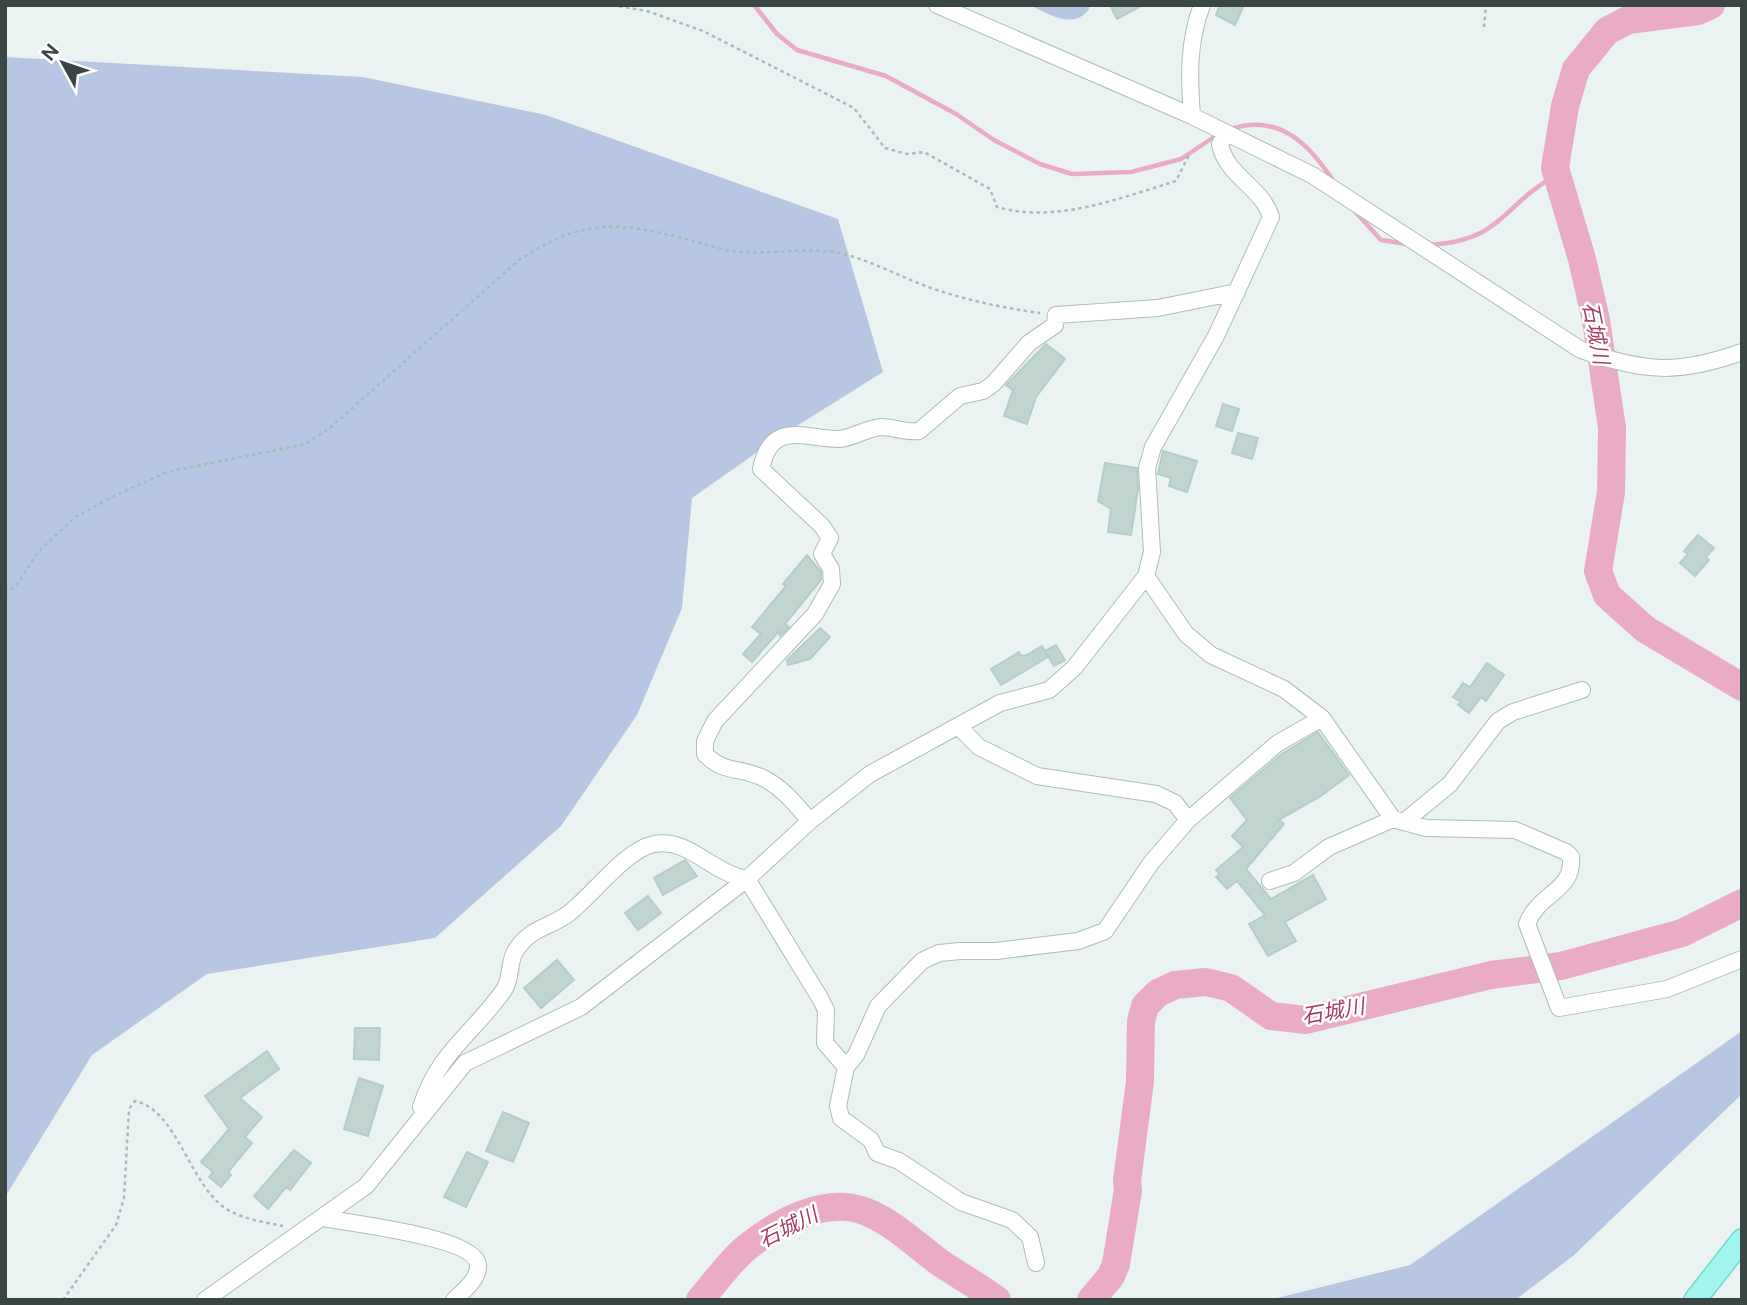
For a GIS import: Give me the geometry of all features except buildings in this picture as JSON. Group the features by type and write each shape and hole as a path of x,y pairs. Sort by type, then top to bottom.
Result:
{"main road":[{"path":"1695,1300 1742,1240"}],"street":[{"path":"937,5 1192,116 1312,176 1581,350 1620,364 1651,368 1701,367 1742,352"},
{"path":"1192,116 1188,68 1194,27 1202,5"},
{"path":"205,1300 366,1186 418,1123 434,1098 465,1063 581,1007 747,878 810,821 870,774 1000,704 1049,690 1073,668 1146,576 1152,552 1147,468 1153,447 1237,292 1271,217 1266,203 1225,160 1220,144 1226,134"},
{"path":"810,821 783,790 763,778 716,766 705,754 705,741 715,721 816,614 832,583 831,569 822,554 830,538 822,526 761,469 770,446 776,439 793,434 840,439 880,427 919,431 960,396 983,391 993,384 1029,343 1055,325 1055,315 1158,308 1237,292"},
{"path":"1146,576 1186,634 1211,655 1284,689 1321,718 1398,820 1426,828 1514,830 1566,852 1571,857 1572,870 1568,881 1545,897 1532,912 1527,924 1559,1008 1667,989 1742,959"},
{"path":"1270,881 1294,873 1329,847 1398,820 1450,783 1499,721 1514,712 1582,690"},
{"path":"1036,1263 1030,1237 1012,1220 961,1202 899,1161 877,1153 871,1140 841,1118 838,1106 846,1067 856,1055 878,1006 922,961 939,953 1078,941 1105,931 1151,863 1188,820 1278,743 1321,718"},
{"path":"958,726 979,747 1037,776 1156,794 1175,803 1188,820"},
{"path":"418,1123 434,1072 506,988 514,951 534,929 566,916 641,849 671,844 692,851 727,876 747,878"},
{"path":"747,878 820,998 826,1010 825,1043 846,1067"},
{"path":"322,1218 407,1233 462,1248 476,1258 478,1268 474,1279 454,1300"}],"path":[{"path":"612,5 647,11 703,31 760,63 854,107 885,148 907,154 924,152 990,190 997,207 1019,214 1065,211 1176,181 1190,153"},
{"path":"1484,27 1486,5"},
{"path":"5,594 18,583 37,552 75,518 108,499 167,472 306,444 331,427 519,260 552,239 586,227 627,226 734,251 771,255 815,250 846,255 932,288 1002,308 1055,315"},
{"path":"63,1300 116,1225 124,1198 129,1109 135,1101 145,1103 160,1114 204,1187 225,1208 252,1220 284,1226"}],"shaded area":[{"path":"1029,5 1089,5 1089,9 1076,19 1068,20"},
{"path":"5,57 363,77 546,115 838,219 883,372 776,439 692,498 682,608 637,715 561,826 435,938 207,974 92,1055 5,1197"},
{"path":"1742,1031 1742,1094 1573,1256 1515,1300 1269,1300 1410,1265"}],"waterway":[{"path":"754,5 777,34 797,50 886,76 956,114 994,140 1040,164 1072,174 1131,172 1181,159 1220,133"},
{"name":"石城川","path":"1711,5 1698,11 1628,20 1607,31 1576,69 1565,106 1555,168 1582,259 1596,320 1612,428 1611,492 1598,571 1607,595 1645,629 1742,687"},
{"path":"1231,129 1249,125 1279,129 1304,145 1334,182"},
{"path":"1430,245 1455,242 1489,228 1524,197 1557,175"},
{"path":"1351,207 1381,240 1407,244"},
{"name":"石城川","path":"1091,1300 1111,1276 1116,1264 1128,1190 1140,1081 1141,1021 1145,1006 1158,993 1175,985 1206,982 1231,988 1271,1016 1306,1020 1491,975 1561,966 1682,933 1742,903"},
{"name":"石城川","path":"700,1300 734,1260 759,1238 788,1220 821,1209 837,1207 853,1208 879,1218 997,1300"}]}
